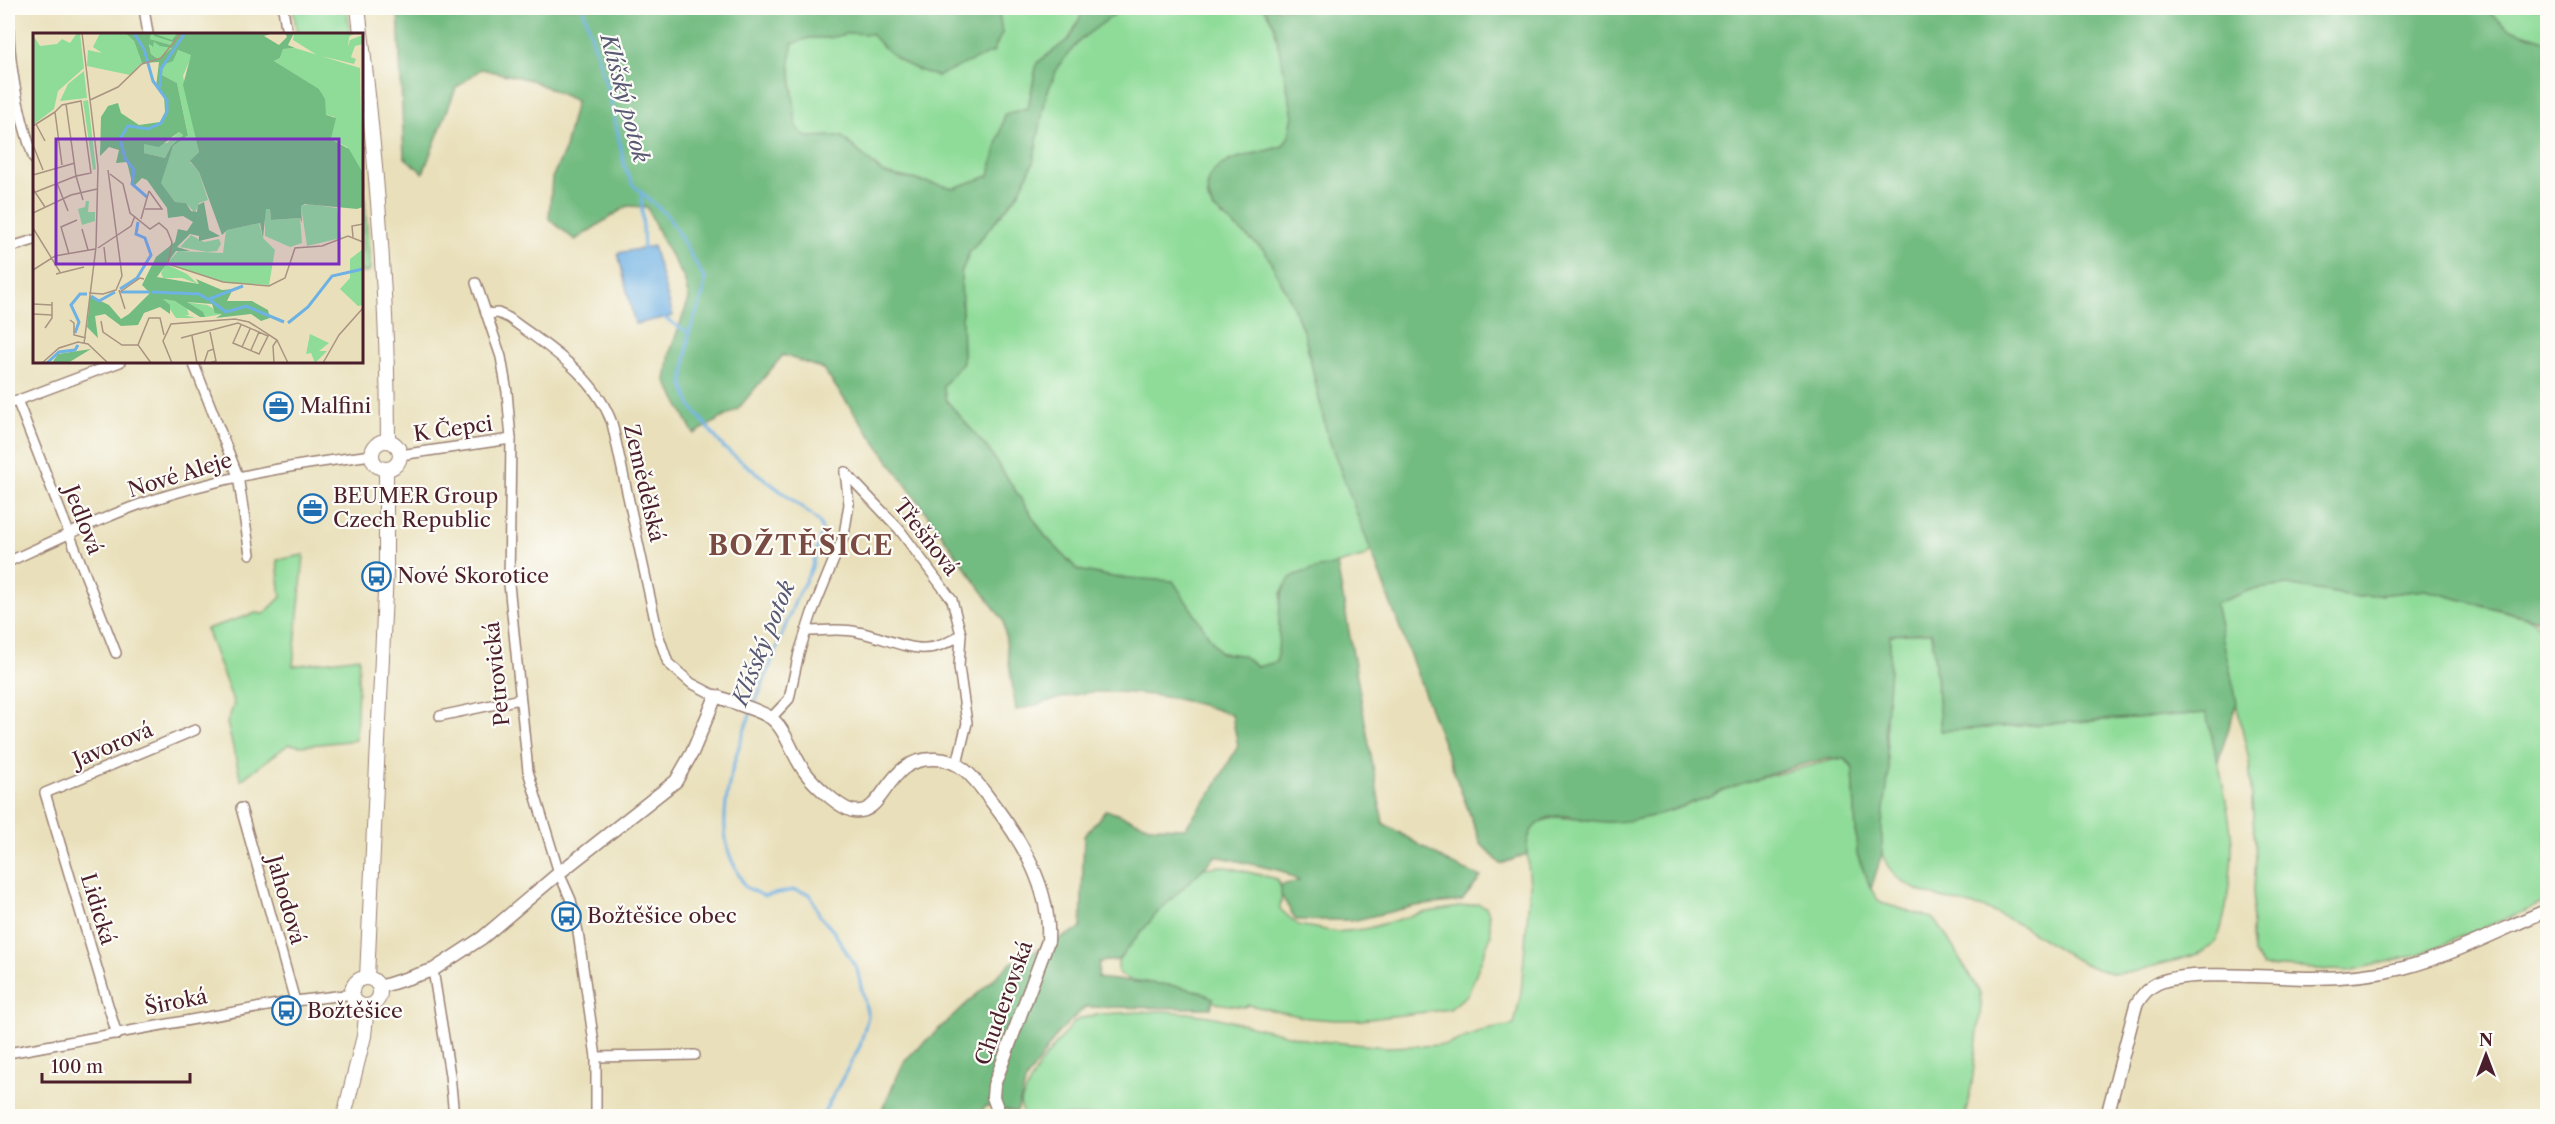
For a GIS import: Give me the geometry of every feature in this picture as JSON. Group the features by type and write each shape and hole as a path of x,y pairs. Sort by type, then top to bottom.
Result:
{"main road":[{"path":"358,8 361,33"},
{"path":"363,49 378,171 383,239 387,326 388,441"},
{"path":"388,441 394,443 400,454 396,465 386,469 376,465 372,454 377,444 388,441"},
{"path":"367,977 386,572 386,469"},
{"path":"367,977 380,987 379,997 367,1006 358,1002 353,994 356,982 367,977"},
{"path":"344,1116 364,1036 367,1006"}],"street":[{"path":"8,8 8,46 22,123 33,156"},
{"path":"144,8 148,33"},
{"path":"283,8 286,33"},
{"path":"8,248 33,240"},
{"name":"Petrovická","path":"476,283 501,357 507,393 511,439 509,584 528,771 559,873 571,900 578,932 597,1057 596,1116"},
{"name":"Zemědělská","path":"486,314 498,313 509,318 577,369 588,380 607,408 638,532 658,634 668,663 691,683 716,696"},
{"path":"12,402 117,363"},
{"path":"193,363 238,476 250,554"},
{"name":"Jedlová","path":"12,402 69,534 116,653"},
{"name":"K Čepci","path":"400,454 511,439"},
{"name":"Nové Aleje","path":"8,562 137,505 238,476 303,463 372,454"},
{"name":"Třešňová","path":"806,631 844,535 849,504 845,472 899,529 952,600 961,634 959,667 967,723 957,764"},
{"path":"771,718 789,699 806,631 857,631 915,650 947,645 961,634"},
{"path":"380,987 433,970 482,938 559,873 676,781 692,753 716,696 771,718 804,772 835,802 853,812 867,809 876,802 896,774 913,762 935,759 957,764"},
{"path":"440,716 520,699"},
{"name":"Javorová","path":"45,793 195,730"},
{"name":"Chuderovská","path":"957,764 972,776 1020,843 1032,867 1047,915 1048,941 994,1084 993,1097 1000,1116"},
{"name":"Lidická","path":"45,793 117,1035"},
{"name":"Jahodová","path":"241,808 296,1001"},
{"path":"2107,1116 2136,1005 2141,995 2158,983 2211,976 2314,978 2403,968 2547,910"},
{"path":"433,970 450,1075 454,1116"},
{"name":"Široká","path":"8,1053 296,1001 353,994"},
{"path":"597,1057 695,1055"},
{"path":"680,1116 693,1115"}],"green space":[{"path":"293,8 347,8 350,33 297,33"},
{"path":"398,8 998,8 1002,33 993,52 937,76 901,61 871,34 851,33 828,38 809,38 792,44 790,64 796,126 806,137 841,136 883,173 954,188 989,176 1005,114 1028,108 1037,63 1069,39 1085,8 1123,8 1081,39 1058,66 1046,96 1033,163 1018,194 969,253 961,273 963,362 943,386 946,400 988,449 1045,536 1078,570 1113,577 1173,581 1220,653 1241,655 1258,667 1276,662 1280,604 1286,584 1296,575 1337,564 1383,823 1453,865 1481,877 1462,901 1415,906 1356,920 1296,920 1281,895 1281,885 1299,881 1282,871 1216,856 1157,913 1118,960 1099,962 1098,978 1186,988 1213,998 1211,1008 1085,1007 1058,1033 1026,1080 1017,1112 986,1106 977,1116 879,1116 905,1060 1011,963 1081,928 1084,836 1106,810 1152,827 1185,828 1213,790 1238,746 1232,715 1183,700 1113,692 1077,694 1016,710 1003,620 823,369 783,355 738,409 694,434 666,381 670,352 689,299 684,278 662,240 647,207 627,206 575,240 549,219 552,178 564,152 576,101 531,80 481,69 456,88 423,173 404,157"},
{"path":"998,8 1086,8 1069,39 1037,63 1028,108 1005,114 989,176 954,188 883,173 841,136 806,137 796,127 790,64 792,43 809,38 828,38 851,33 872,34 901,61 937,76 1002,33"},
{"path":"1123,8 1264,8 1274,25 1293,115 1289,136 1283,146 1230,160 1207,185 1208,200 1213,208 1265,251 1291,301 1305,336 1327,434 1371,549 1366,556 1292,577 1281,593 1279,650 1276,662 1258,667 1241,655 1220,653 1201,626 1113,577 1078,570 1045,536 988,449 946,400 943,386 963,361 961,273 969,253 1018,194 1033,163 1046,96 1058,66 1081,39"},
{"path":"1264,8 2484,8 2508,28 2547,41 2547,622 2425,590 2359,597 2287,585 2250,590 2215,604 2237,702 2218,762 2206,713 1941,731 1932,632 1890,635 1890,670 1885,729 1889,772 1882,825 1882,854 1871,889 1857,854 1853,769 1844,759 1834,758 1779,771 1674,810 1634,820 1600,822 1562,816 1548,818 1537,824 1531,832 1527,842 1527,854 1501,864 1481,844 1327,434 1305,336 1291,301 1265,251 1213,208 1208,191 1209,178 1216,169 1241,157 1283,146 1289,136 1293,115 1274,25"},
{"path":"2484,8 2547,8 2547,41 2508,28"},
{"path":"363,177 370,269 363,273"},
{"path":"304,555 293,666 359,657 356,740 301,746 289,744 241,780 227,723 234,704 206,629 256,613 264,614 281,597 277,560"},
{"path":"2287,585 2359,597 2425,590 2529,618 2535,622 2548,643 2547,902 2419,954 2349,971 2263,966 2253,953 2251,934 2256,859 2249,760 2214,604 2250,590"},
{"path":"1932,632 1941,731 2207,713 2224,787 2232,843 2223,922 2219,935 2210,947 2191,956 2138,971 2112,973 2084,964 2021,925 1983,908 1940,898 1912,887 1890,869 1881,847 1882,816 1888,775 1886,718 1889,635"},
{"path":"1845,759 1853,769 1857,854 1871,889 1878,900 1885,904 1932,918 1944,932 1980,993 1981,1005 1972,1083 1965,1116 1024,1116 1020,1103 1040,1064 1073,1023 1079,1019 1101,1014 1162,1011 1188,1013 1309,1040 1386,1047 1446,1045 1485,1030 1514,1025 1521,993 1530,885 1526,842 1531,830 1539,822 1556,817 1608,822 1649,817 1677,809 1741,783"},
{"path":"1222,866 1277,879 1282,890 1280,909 1298,925 1337,932 1365,929 1422,913 1478,904 1486,907 1489,914 1491,935 1468,994 1450,1009 1361,1020 1308,1018 1249,1005 1244,1007 1216,1003 1200,991 1127,979 1118,972 1118,958 1157,913 1204,868"}],"water":[{"path":"653,246 673,316 635,324 618,253"}],"waterway":[{"name":"Klíšský potok","path":"583,8 611,101 625,168 633,185 668,216 705,279 703,294 689,333 683,384 690,405 724,448 808,512 820,523 822,531 811,570 796,599 754,706"},
{"path":"641,191 644,249"},
{"path":"663,317 689,333"},
{"name":"Klíšský potok","path":"751,712 739,745 726,800 726,837 729,853 745,887 764,896 794,890 810,894 820,916 834,932 857,969 868,1016 860,1046 822,1116"}],"place":[{"name":"Malfini","path":"279,406"},
{"name":"BEUMER Group Czech Republic","path":"312,508"},
{"name":"Nové Skorotice","path":"376,576"},
{"name":"Božtěšice obec","path":"566,916"},
{"name":"Božtěšice","path":"286,1011"}],"district":[{"name":"BOŽTĚŠICE","path":"801,546"}]}
